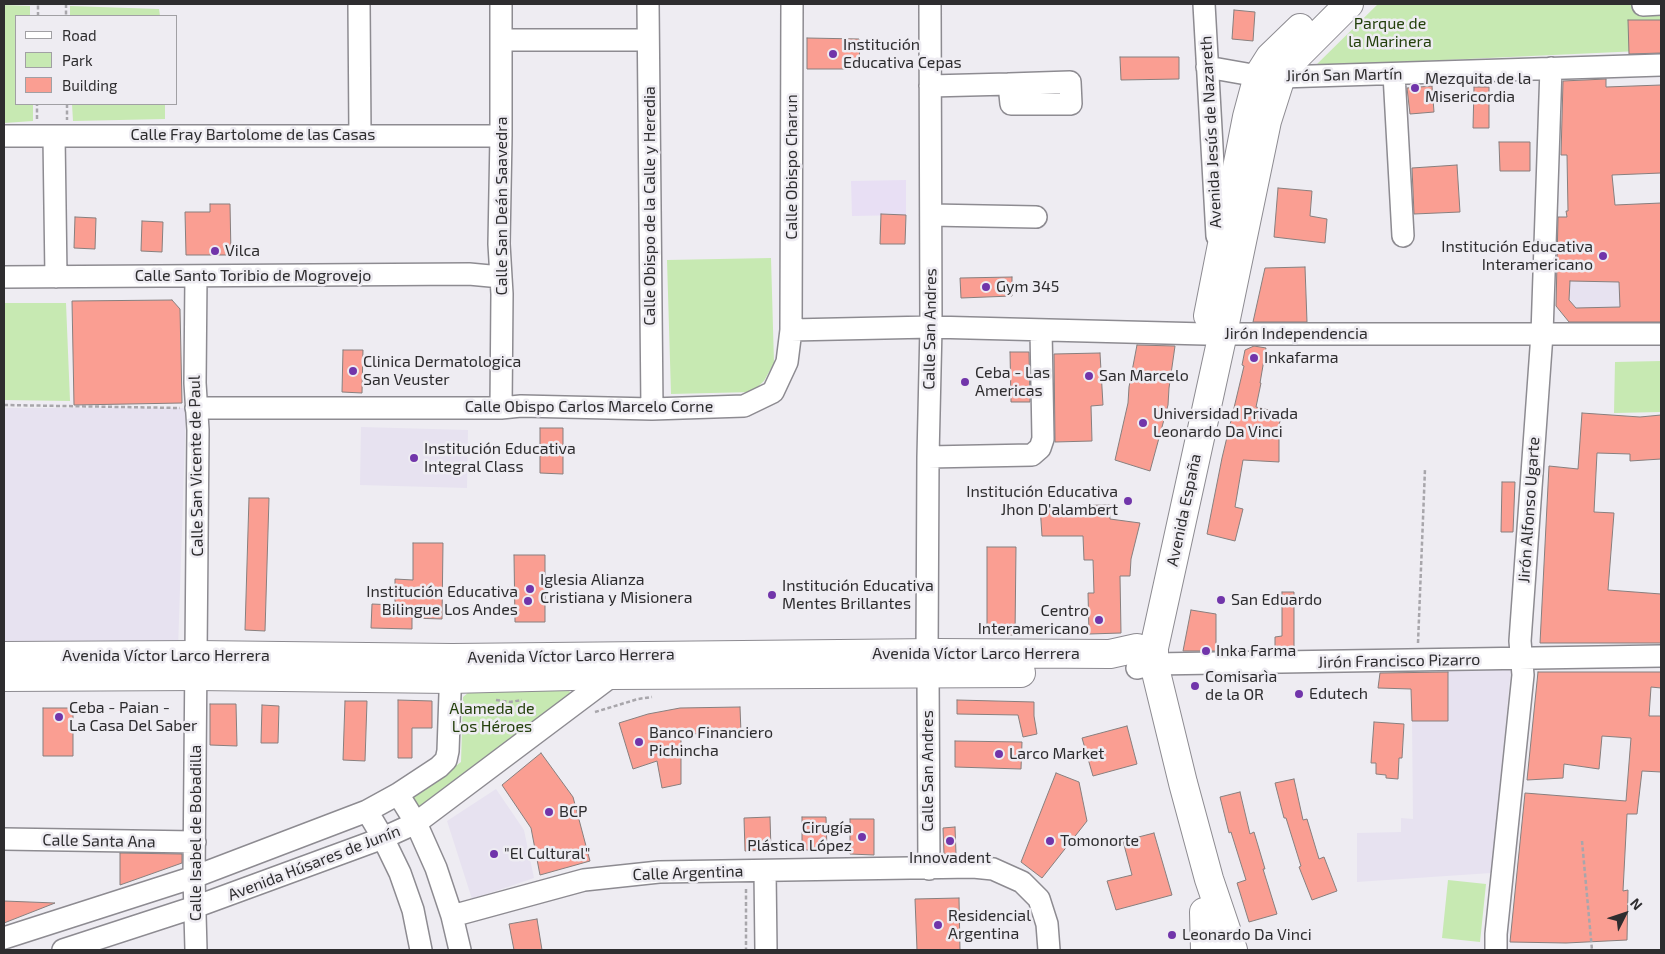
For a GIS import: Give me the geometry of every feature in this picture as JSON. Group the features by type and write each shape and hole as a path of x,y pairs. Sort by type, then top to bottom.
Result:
{"main road":[{"name":"Avenida España","path":"1143,660 1154,648 1214,333 1267,121 1270,57 1324,4"},
{"name":"Avenida España","path":"1214,333 1218,260 1247,117 1269,76 1294,59 1349,4"},
{"name":"Avenida Víctor Larco Herrera","path":"451,668 613,675 928,664 1110,654 1143,660"},
{"name":"Avenida Víctor Larco Herrera","path":"4,656 197,665 451,668 928,664"},
{"name":"Avenida España","path":"1143,660 1167,788 1215,950"},
{"name":"Avenida España","path":"1143,660 1233,950"},
{"name":"Avenida Víctor Larco Herrera","path":"4,677 197,665"},
{"path":"1204,912 1205,950"}],"street":[{"path":"359,4 360,136"},
{"name":"Calle San Deán Saavedra","path":"501,4 499,244 502,408"},
{"name":"Calle Obispo de la Calle y Heredia","path":"648,4 652,409"},
{"name":"Calle Obispo Charun","path":"791,330 792,4"},
{"name":"Calle San Andres","path":"929,869 930,4"},
{"name":"Avenida Jesús de Nazareth","path":"1204,4 1218,260"},
{"path":"501,40 648,40"},
{"name":"Jirón San Martín","path":"1207,67 1269,76 1394,74 1661,65"},
{"name":"Jirón Alfonso Ugarte","path":"1496,950 1496,934 1523,675 1520,641 1542,334 1551,68"},
{"path":"1394,74 1403,236"},
{"path":"930,86 1009,84"},
{"name":"Calle Fray Bartolome de las Casas","path":"4,136 501,136"},
{"path":"54,136 56,277"},
{"path":"931,215 1036,217"},
{"name":"Calle Santo Toribio de Mogrovejo","path":"4,277 469,274 501,277"},
{"name":"Calle San Vicente de Paul","path":"196,276 195,383 198,430 197,665"},
{"path":"791,330 931,327"},
{"name":"Jirón Independencia","path":"931,327 1214,333 1661,334"},
{"name":"Calle Obispo Carlos Marcelo Corne","path":"196,408 502,408 520,406 652,409 744,406 773,392 787,362 791,330"},
{"path":"928,457 1032,455 1040,448 1043,439 1041,330"},
{"name":"Jirón Francisco Pizarro","path":"1143,660 1522,659 1661,656"},
{"name":"Calle Isabel de Bobadilla","path":"196,950 194,878 197,665"},
{"name":"Avenida Húsares de Junín","path":"4,938 194,878 367,811 398,794 439,767 446,760 448,752 451,668"},
{"name":"Avenida Húsares de Junín","path":"63,950 195,908 383,838 416,823 613,675"},
{"path":"398,794 416,823 436,868 452,916 460,950"},
{"path":"367,811 400,873 413,910 421,950"},
{"name":"Calle Santa Ana","path":"4,839 195,842"},
{"name":"Calle Argentina","path":"452,916 584,880 659,872 973,867 993,869 1022,882 1039,899 1047,924 1049,950"},
{"path":"765,871 766,950"}],"path":[{"path":"4,405 196,408"},
{"path":"1418,649 1425,469"},
{"path":"1582,841 1592,950"},
{"path":"740,871 746,884 746,950"}],"shaded area":[{"path":"906,180 906,215 852,216 851,181"},
{"name":"Institución Educativa Interamericano","path":"1612,230 1650,285 1649,323 1569,322 1556,306 1556,233"},
{"path":"4,408 186,408 178,649 4,642"},
{"name":"Institución Educativa Integral Class","path":"361,427 468,430 467,488 360,485"},
{"path":"1511,669 1491,873 1357,882 1357,833 1401,832 1401,818 1413,819 1412,721 1448,721 1448,671"},
{"name":"\"El Cultural\"","path":"496,789 524,830 534,878 472,899 447,821"}],"green space":[{"name":"Parque de la Marinera","path":"1378,4 1661,4 1661,50 1315,66"},
{"path":"4,5 30,6 30,15 15,15 15,105 33,105 33,121 4,123"},
{"path":"70,6 159,9 160,15 70,15"},
{"path":"72,105 165,105 165,119 73,121"},
{"path":"771,258 774,363 764,381 752,392 671,394 667,260"},
{"path":"4,303 66,303 70,401 4,400"},
{"path":"1661,361 1661,412 1614,413 1615,362"},
{"name":"Alameda de Los Héroes","path":"568,690 571,693 417,808 412,798 461,762 463,697 469,692"},
{"path":"1448,880 1486,884 1480,942 1442,938"}],"building":[{"path":"1234,10 1255,12 1253,41 1232,39"},
{"path":"1628,20 1661,20 1661,53 1629,54"},
{"name":"Institución Educativa Cepas","path":"807,38 859,39 860,69 807,69"},
{"path":"1120,57 1179,57 1179,79 1121,80"},
{"path":"1606,79 1606,87 1661,85 1661,173 1612,175 1615,205 1661,203 1661,322 1569,322 1556,306 1558,217 1567,217 1566,211 1568,211 1567,155 1561,155 1563,81","holes":["1570,281 1619,282 1620,307 1576,308 1569,300"]},
{"path":"1432,86 1434,112 1410,114 1407,88"},
{"path":"1474,87 1489,87 1489,128 1473,128"},
{"path":"1499,142 1530,142 1530,171 1500,171"},
{"path":"1457,165 1460,212 1414,214 1412,168"},
{"path":"1278,188 1312,191 1310,216 1327,219 1325,243 1274,237"},
{"path":"210,204 230,204 231,255 186,255 185,212 210,212"},
{"path":"881,214 906,215 905,244 880,244"},
{"path":"75,217 96,218 95,249 74,248"},
{"path":"142,221 163,222 162,252 141,251"},
{"path":"1305,267 1307,322 1253,322 1265,268"},
{"name":"Gym 345","path":"1012,277 1012,296 961,298 960,278"},
{"path":"172,300 180,309 182,403 74,405 72,301"},
{"path":"1137,345 1175,346 1168,405 1150,471 1115,460 1128,403"},
{"path":"1254,346 1266,348 1256,407 1282,413 1279,425 1279,462 1243,460 1235,507 1243,509 1235,541 1207,534 1222,458 1244,366 1242,365 1245,350"},
{"name":"Clinica Dermatologica San Veuster","path":"343,350 363,350 362,393 342,392"},
{"path":"1010,352 1029,352 1030,402 1011,402"},
{"path":"1100,353 1103,405 1091,406 1092,441 1055,442 1054,354"},
{"path":"1582,413 1640,417 1661,415 1661,459 1630,461 1630,454 1597,453 1594,512 1614,513 1608,590 1661,594 1661,643 1540,643 1549,466 1578,469"},
{"path":"540,428 563,428 563,474 540,473"},
{"path":"1502,482 1515,482 1513,532 1501,532"},
{"path":"249,498 269,498 265,631 245,630"},
{"path":"1109,505 1110,519 1140,523 1131,559 1130,576 1120,576 1121,633 1089,634 1088,593 1094,593 1093,560 1084,560 1083,536 1042,536 1040,506"},
{"path":"413,543 443,543 442,619 412,618 412,629 371,628 372,604 395,605 395,579 413,580"},
{"path":"987,547 1016,547 1015,635 987,635"},
{"name":"Iglesia Alianza Cristiana y Misionera","path":"514,555 545,555 545,622 515,622"},
{"path":"1282,592 1294,592 1294,649 1275,650 1275,637 1282,636"},
{"path":"1191,610 1216,614 1216,651 1183,651"},
{"path":"1448,672 1448,721 1412,721 1411,689 1378,688 1380,673"},
{"path":"1538,672 1661,672 1661,688 1651,687 1649,716 1661,716 1661,772 1642,771 1637,814 1627,814 1623,891 1628,890 1627,940 1566,943 1510,942 1525,793 1626,801 1631,738 1602,736 1599,769 1564,764 1563,778 1527,780"},
{"path":"398,700 432,701 432,728 412,728 412,758 398,758"},
{"path":"957,700 1034,702 1037,734 1023,737 1018,715 957,714"},
{"path":"345,701 367,701 365,761 343,760"},
{"path":"210,704 236,704 237,746 210,745"},
{"path":"262,705 279,706 278,743 261,743"},
{"path":"740,707 741,733 681,734 681,784 662,788 657,761 633,769 619,723 648,714 680,708"},
{"path":"43,708 73,708 73,756 43,756"},
{"path":"1374,722 1404,724 1402,758 1399,758 1398,779 1386,778 1386,775 1376,774 1376,763 1371,763"},
{"path":"1127,726 1137,764 1093,776 1082,738"},
{"name":"Larco Market","path":"955,741 1022,742 1021,769 955,767"},
{"name":"BCP","path":"541,753 573,797 590,861 540,875 531,828 502,785"},
{"name":"Tomonorte","path":"1056,773 1079,782 1087,821 1042,878 1021,862"},
{"path":"1294,779 1303,820 1307,819 1319,859 1324,857 1337,891 1312,900 1299,867 1301,866 1286,818 1284,818 1275,783"},
{"path":"1240,792 1250,834 1254,832 1277,914 1249,922 1237,883 1246,880 1231,832 1229,833 1220,797"},
{"path":"770,817 771,850 745,851 744,818"},
{"path":"802,817 826,817 827,850 802,850"},
{"name":"Cirugía Plástica López","path":"850,819 874,819 874,855 850,854"},
{"name":"Innovadent","path":"955,827 956,854 944,854 943,828"},
{"path":"1154,833 1172,895 1116,910 1107,881 1132,875 1123,841"},
{"path":"120,853 182,854 182,863 120,885"},
{"name":"Residencial Argentina","path":"959,898 960,950 917,950 915,899"},
{"path":"4,901 55,903 4,923"},
{"path":"537,919 542,950 514,950 509,924"}],"place":[{"name":"Institución Educativa Cepas","path":"833,54"},
{"name":"Mezquita de la Misericordia","path":"1415,88"},
{"name":"Vilca","path":"215,251"},
{"name":"Institución Educativa Interamericano","path":"1603,256"},
{"name":"Gym 345","path":"986,287"},
{"name":"Inkafarma","path":"1254,358"},
{"name":"Clinica Dermatologica San Veuster","path":"353,371"},
{"name":"San Marcelo","path":"1089,376"},
{"name":"Ceba - Las Americas","path":"965,382"},
{"name":"Universidad Privada Leonardo Da Vinci","path":"1143,423"},
{"name":"Institución Educativa Integral Class","path":"414,458"},
{"name":"Institución Educativa Jhon D'alambert","path":"1128,501"},
{"name":"Iglesia Alianza Cristiana y Misionera","path":"530,589"},
{"name":"Institución Educativa Mentes Brillantes","path":"772,595"},
{"name":"San Eduardo","path":"1221,600"},
{"name":"Institución Educativa Bilingue Los Andes","path":"528,601"},
{"name":"Centro Interamericano","path":"1099,620"},
{"name":"Inka Farma","path":"1206,651"},
{"name":"Comisarìa de la OR","path":"1195,686"},
{"name":"Edutech","path":"1299,694"},
{"name":"Ceba - Paian - La Casa Del Saber","path":"59,717"},
{"name":"Banco Financiero Pichincha","path":"639,742"},
{"name":"Larco Market","path":"999,754"},
{"name":"BCP","path":"549,812"},
{"name":"Cirugía Plástica López","path":"862,837"},
{"name":"Innovadent","path":"950,841"},
{"name":"Tomonorte","path":"1050,841"},
{"name":"\"El Cultural\"","path":"494,854"},
{"name":"Residencial Argentina","path":"938,925"},
{"name":"Leonardo Da Vinci","path":"1172,935"}]}
